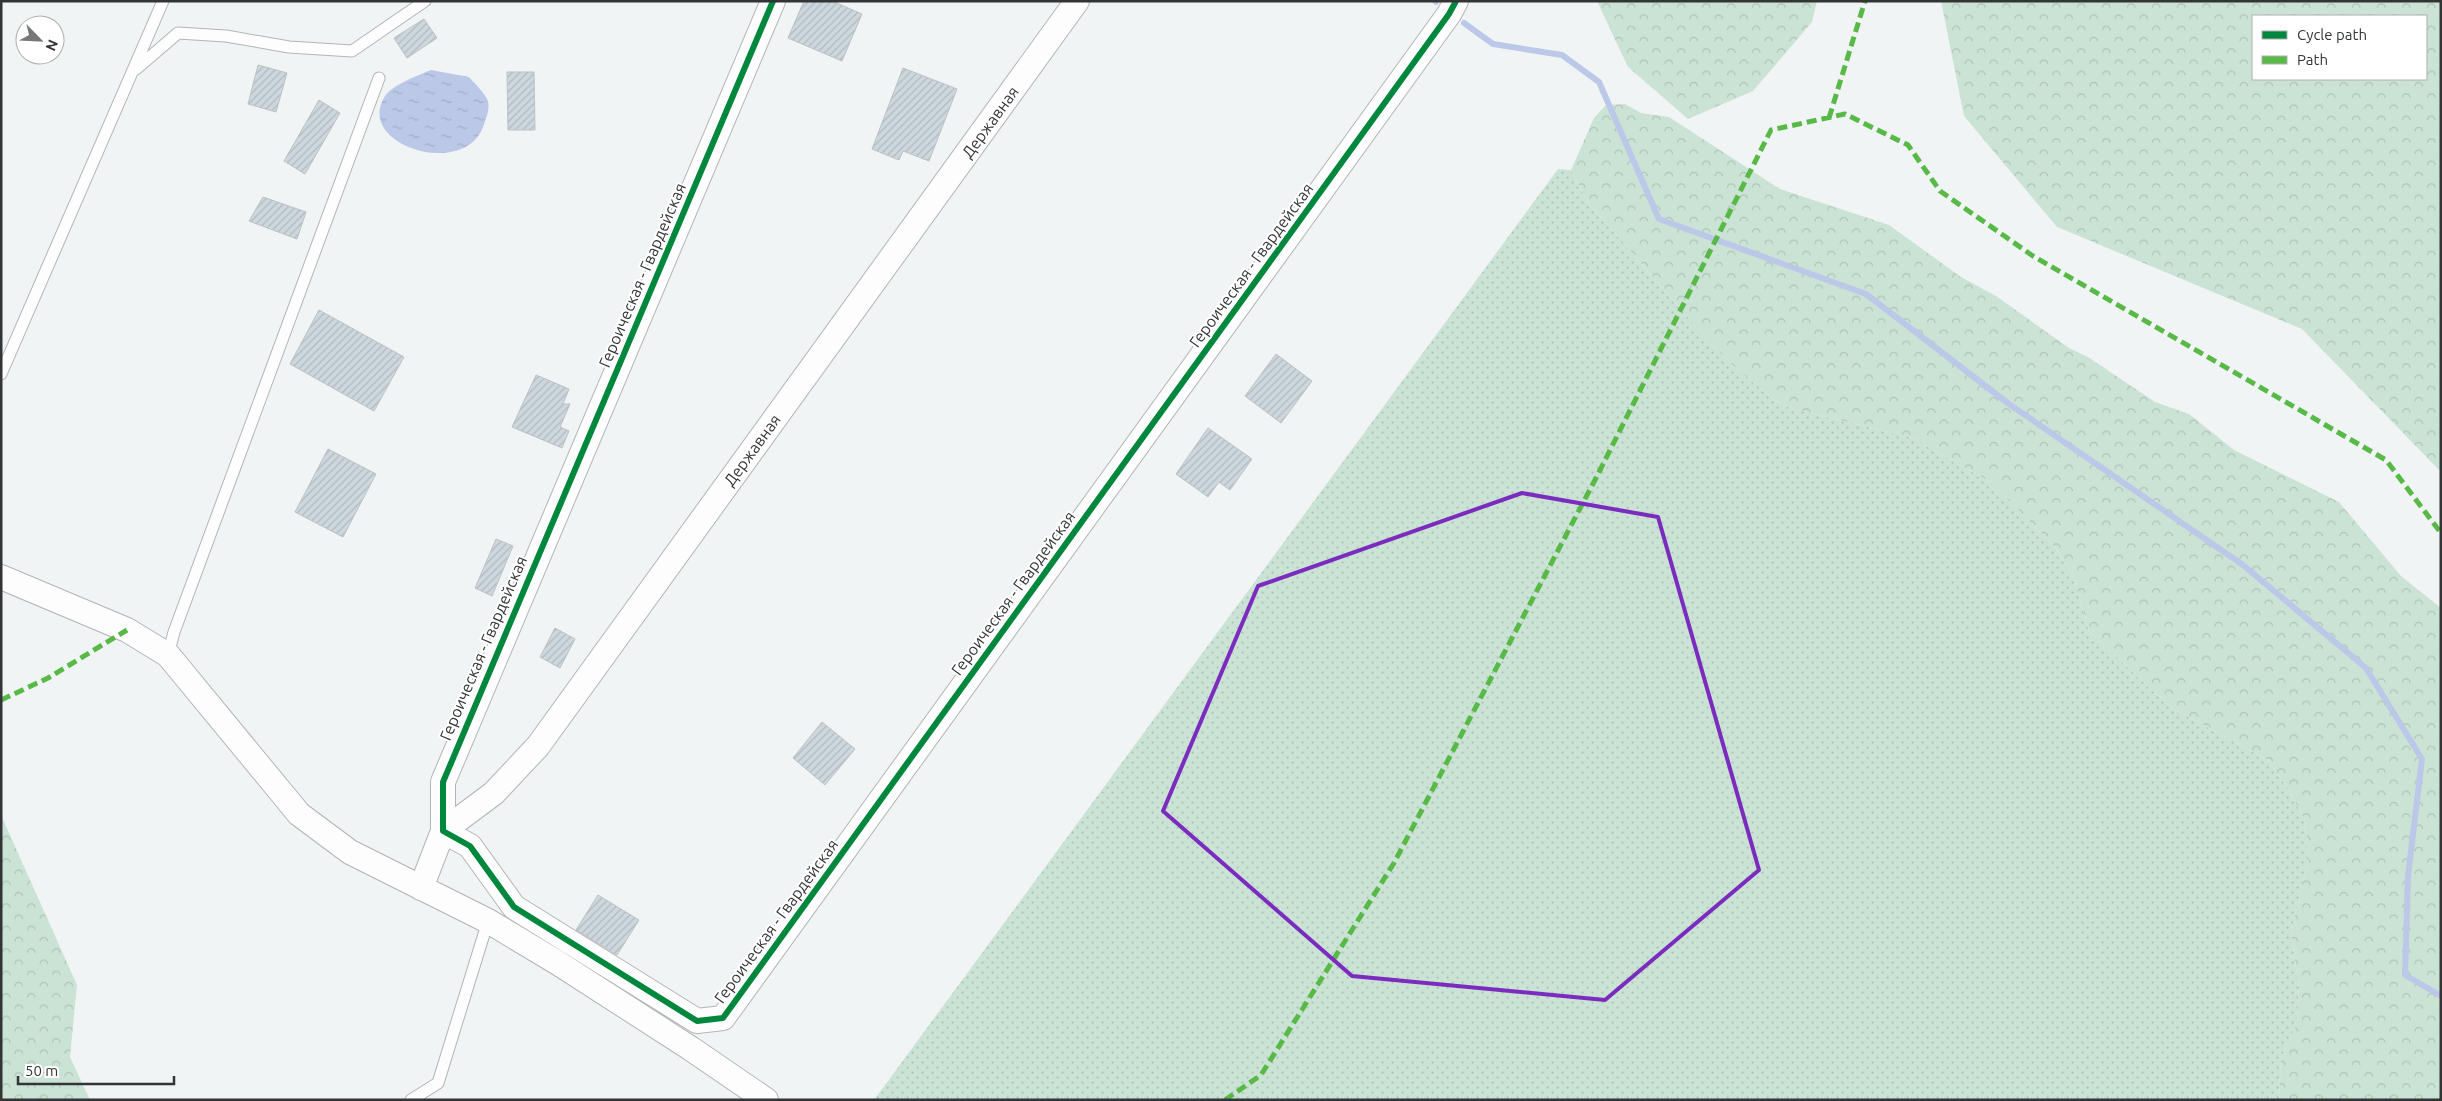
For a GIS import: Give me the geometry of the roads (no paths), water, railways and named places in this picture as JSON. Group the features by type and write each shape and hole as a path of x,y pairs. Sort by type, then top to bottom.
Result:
{"street":[{"name":"Героическая - Гвардейская","path":"774,1 443,782 444,831 470,846 514,907 696,1021 724,1018 1449,14 1456,1"},
{"name":"Державная","path":"420,888 444,831 494,793 538,746 1077,1"},
{"path":"1,577 127,630 168,655 299,814 350,852 488,921 583,979 766,1100"}],"lane":[{"path":"1,374 163,1"},
{"path":"130,74 178,33 226,36 289,47 352,50 425,1"},
{"path":"168,655 180,613 378,78"},
{"path":"411,1100 438,1083 488,921"}],"water":[{"path":"431,70 469,77 482,91 488,101 488,111 483,127 472,143 455,151 435,153 415,149 397,141 385,129 380,114 388,92 406,81"}],"waterway":[{"path":"1464,23 1493,44 1562,55 1599,82 1659,219 1866,294 2009,404 2243,565 2366,668 2422,759 2408,876 2405,975 2441,996"}]}
